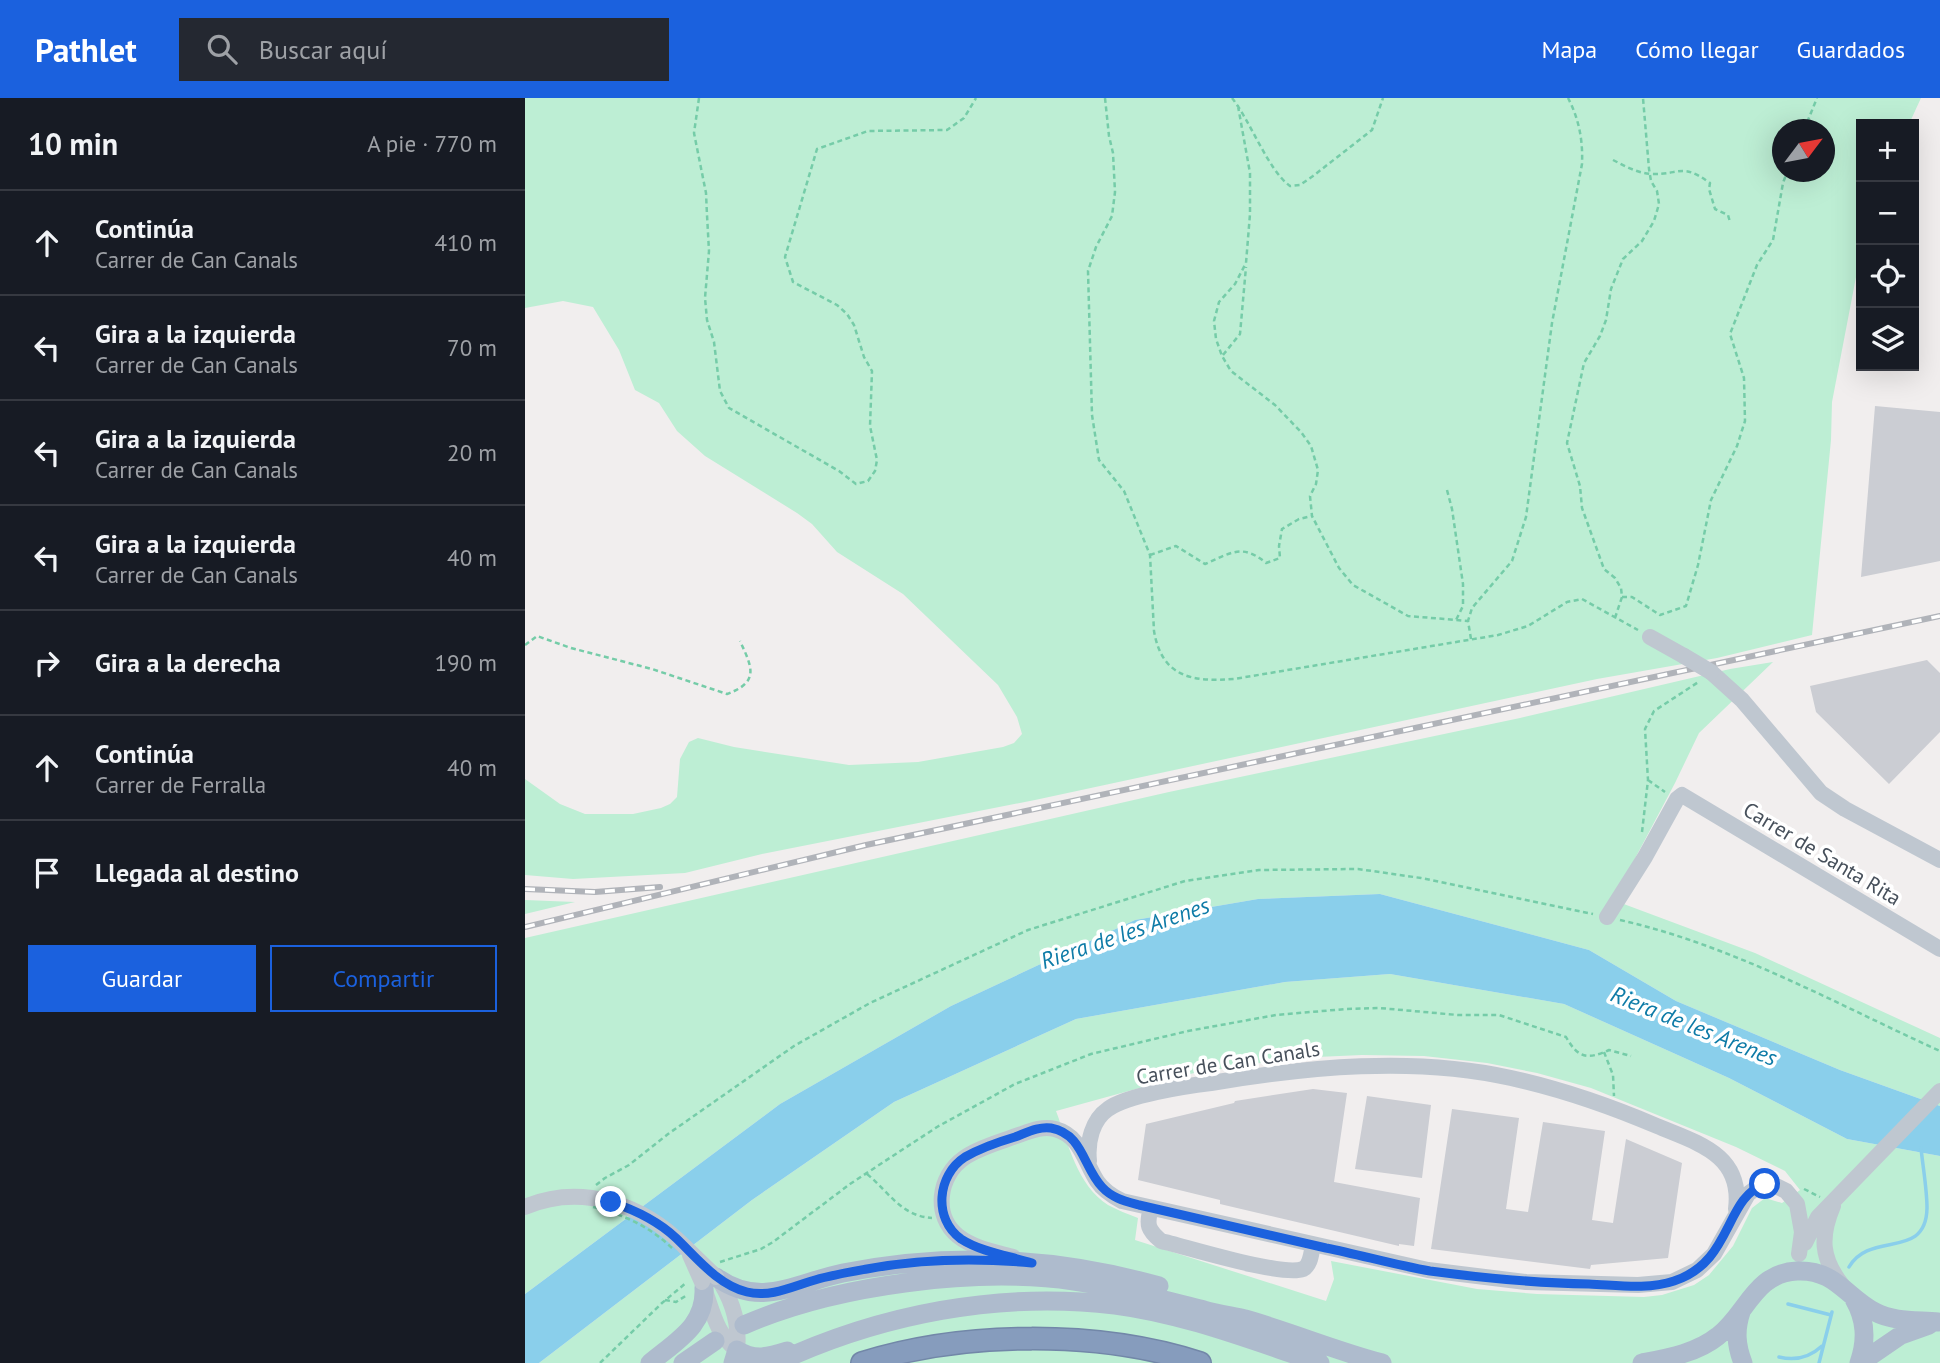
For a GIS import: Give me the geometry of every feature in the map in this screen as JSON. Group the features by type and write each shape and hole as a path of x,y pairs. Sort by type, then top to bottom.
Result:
{"highway":[{"path":"862,1363 916,1349 997,1339 1074,1340 1156,1352 1200,1363"}],"main road":[{"path":"650,1363 684,1336 695,1323 704,1300 704,1281 766,1294 839,1274 899,1264 975,1260 1058,1265 1129,1278 1212,1303 1245,1319"},
{"path":"1643,1363 1687,1352 1709,1343 1726,1329 1760,1285 1783,1273 1809,1271 1823,1275 1883,1315 1939,1322"},
{"path":"744,1325 786,1308 859,1290 996,1276 1073,1281 1245,1319 1382,1363"},
{"path":"1847,1290 1860,1309 1865,1329 1859,1363"},
{"path":"735,1357 761,1358 812,1346 882,1324 945,1310 1028,1302 1076,1302 1116,1305 1171,1316 1320,1363"},
{"path":"1743,1363 1737,1343 1737,1330 1745,1302"},
{"path":"1859,1363 1901,1335 1939,1322"},
{"path":"683,1363 715,1341"},
{"path":"776,1363 812,1346"}],"street":[{"path":"1650,637 1711,672 1742,700 1821,793 1940,860"},
{"path":"1601,915 1645,857 1678,800"},
{"name":"Carrer de Santa Rita","path":"1678,800 1940,949"},
{"name":"Carrer de Can Canals","path":"1090,1167 1088,1148 1093,1130 1107,1109 1116,1104 1189,1086 1315,1068 1380,1066 1465,1071 1509,1077 1613,1108 1692,1140 1717,1154 1730,1169 1736,1188 1735,1215"},
{"path":"1783,1273 1799,1254 1818,1217 1940,1091"},
{"name":"Carrer de Can Canals","path":"943,1215 943,1187 963,1158 1032,1131 1053,1128 1069,1136 1080,1147 1097,1181 1107,1192 1122,1200 1428,1270 1526,1282 1661,1284 1689,1275 1706,1263 1721,1243 1742,1200 1753,1189 1765,1184 1778,1186 1791,1196 1800,1213 1802,1232 1799,1254"},
{"path":"1841,1193 1827,1220 1823,1237 1829,1264 1847,1290"},
{"path":"525,1205 545,1199 593,1201 646,1216 666,1230 704,1281 734,1312 738,1334 735,1357"},
{"path":"1151,1208 1147,1221 1149,1231 1161,1241 1266,1267 1292,1270 1304,1268 1310,1263 1313,1245"},
{"path":"943,1215 952,1231 967,1242 1032,1263"}],"path":[{"path":"699,98 694,133 706,204 709,251 705,298 720,391 730,408 839,471 856,484 868,481 875,471 877,460 870,426 872,371 847,314 837,305 793,282 785,257 793,225 817,149 868,131 947,130 964,118 976,98"},
{"path":"1105,98 1115,191 1112,216 1096,247 1088,271 1092,415 1099,460 1124,491 1150,555 1152,612 1160,654 1173,669 1194,678 1234,679 1471,639 1518,630 1576,600 1588,602 1650,637"},
{"path":"1232,98 1279,175 1290,186 1300,185 1372,130 1383,98"},
{"path":"1471,639 1468,621 1477,601 1512,561 1526,517 1552,323 1582,164 1583,143 1568,98"},
{"path":"1615,618 1622,597 1621,588 1615,578 1604,569 1582,508 1580,486 1567,443 1584,363 1603,328 1611,289 1623,259 1642,241 1654,221 1659,204 1650,174 1643,98"},
{"path":"1808,119 1817,98"},
{"path":"1222,356 1240,334 1246,263 1250,173 1238,106"},
{"path":"1613,160 1632,170 1650,174 1682,169 1695,172 1710,183 1709,189 1715,209 1728,215 1730,222"},
{"path":"1622,597 1632,597 1660,615 1686,606 1698,565 1711,500 1737,446 1745,421 1744,378 1730,334 1757,265 1773,240 1783,182"},
{"path":"1246,263 1235,284 1219,302 1214,321 1216,339 1231,371 1275,405 1311,446 1318,470 1316,484 1310,496 1312,516 1339,568 1353,585 1408,616 1468,621"},
{"path":"1447,490 1463,584 1463,606 1456,620"},
{"path":"1150,555 1176,546 1205,564 1236,551 1254,552 1266,563 1275,561 1280,558 1282,528 1312,516"},
{"path":"525,645 537,636 727,694 748,682 752,673 740,641"},
{"path":"1641,837 1648,780 1645,729 1650,717 1660,707 1711,672"},
{"path":"1648,780 1678,800"},
{"path":"682,1250 645,1227 593,1201 605,1178 629,1165 668,1134 794,1046 870,1003 1028,930 1185,881 1259,870 1358,869 1420,878 1601,915 1658,928 1709,945 1766,968 1940,1051"},
{"path":"600,1363 665,1300 773,1242 850,1184 937,1127 1015,1084 1090,1054 1159,1036 1276,1015 1378,1008 1458,1015 1499,1015 1566,1037 1573,1049 1584,1055 1593,1057 1609,1050 1631,1056"},
{"path":"1604,1052 1613,1075 1613,1108"},
{"path":"867,1174 890,1198 916,1216 930,1219 943,1215"},
{"path":"1799,1185 1823,1199 1841,1193"},
{"path":"665,1300 676,1302 704,1281"}],"green space":[{"path":"525,98 1921,98 1911,119 1856,119 1856,277 1832,402 1831,440 1812,635 1717,658 1597,679 1035,800 762,854 685,873 573,879 525,875 525,779 560,804 585,814 633,814 661,808 677,797 680,759 689,742 698,738 734,747 849,765 918,762 1003,747 1014,743 1022,734 1017,717 998,685 903,594 837,552 812,524 797,513 705,456 677,431 659,403 635,390 619,350 593,307 563,301 525,308"},
{"path":"1773,662 1699,733 1613,900 1755,953 1940,1038 1940,1106 1840,1070 1676,1001 1589,950 1380,894 1258,899 1135,920 951,1006 780,1104 525,1294 525,938 1169,792 1520,718 1730,669"},
{"path":"525,900 575,902 525,914"},
{"path":"1390,974 1564,1004 1729,1078 1847,1139 1940,1156 1940,1363 539,1363 752,1200 894,1102 1076,1019 1285,982","holes":["1424,1056 1487,1063 1591,1088 1736,1147 1785,1171 1800,1190 1782,1203 1765,1198 1752,1208 1733,1246 1709,1275 1694,1285 1662,1295 1644,1297 1537,1294 1477,1289 1331,1261 1334,1279 1326,1301 1135,1240 1138,1218 1108,1205 1088,1186 1075,1162 1056,1111 1194,1073 1294,1058"]}],"water":[{"name":"Riera de les Arenes","path":"1380,894 1589,950 1676,1001 1840,1070 1940,1106 1940,1156 1847,1139 1729,1078 1564,1004 1390,974 1285,982 1076,1019 894,1102 752,1200 539,1363 525,1363 525,1294 780,1104 951,1006 1135,920 1258,899"}],"building":[{"path":"1875,406 1940,412 1940,561 1861,577"},
{"path":"1927,660 1940,673 1940,732 1889,784 1816,712 1810,686"},
{"path":"1313,1089 1347,1093 1334,1182 1420,1198 1414,1246 1399,1246 1220,1204 1220,1200 1138,1180 1146,1124 1235,1101"},
{"path":"1367,1096 1431,1105 1422,1178 1355,1169"},
{"path":"1452,1109 1519,1118 1506,1209 1528,1212 1543,1122 1605,1131 1592,1220 1613,1223 1626,1139 1682,1163 1668,1258 1591,1265 1590,1269 1431,1249"}],"waterway":[{"path":"1849,1267 1858,1256 1870,1250 1907,1240 1917,1234 1924,1224 1927,1201 1921,1148"},
{"path":"1788,1304 1831,1315"},
{"path":"1819,1363 1832,1312"},
{"path":"1779,1357 1802,1358 1822,1346"}],"railway":[{"path":"525,927 866,845 1940,616"},
{"path":"525,889 595,892 660,887"}],"route":[{"path":"611,1202 634,1210 656,1223 675,1237 716,1277 734,1288 752,1294 777,1292 839,1274 899,1264 975,1260 1032,1263 978,1247 960,1238 952,1231 943,1215 941,1197 948,1177 963,1158 1032,1131 1053,1128 1075,1141 1097,1181 1107,1192 1139,1205 1428,1270 1526,1282 1638,1285 1672,1282 1689,1275 1706,1263 1721,1243 1742,1200 1753,1189 1765,1184"}]}
